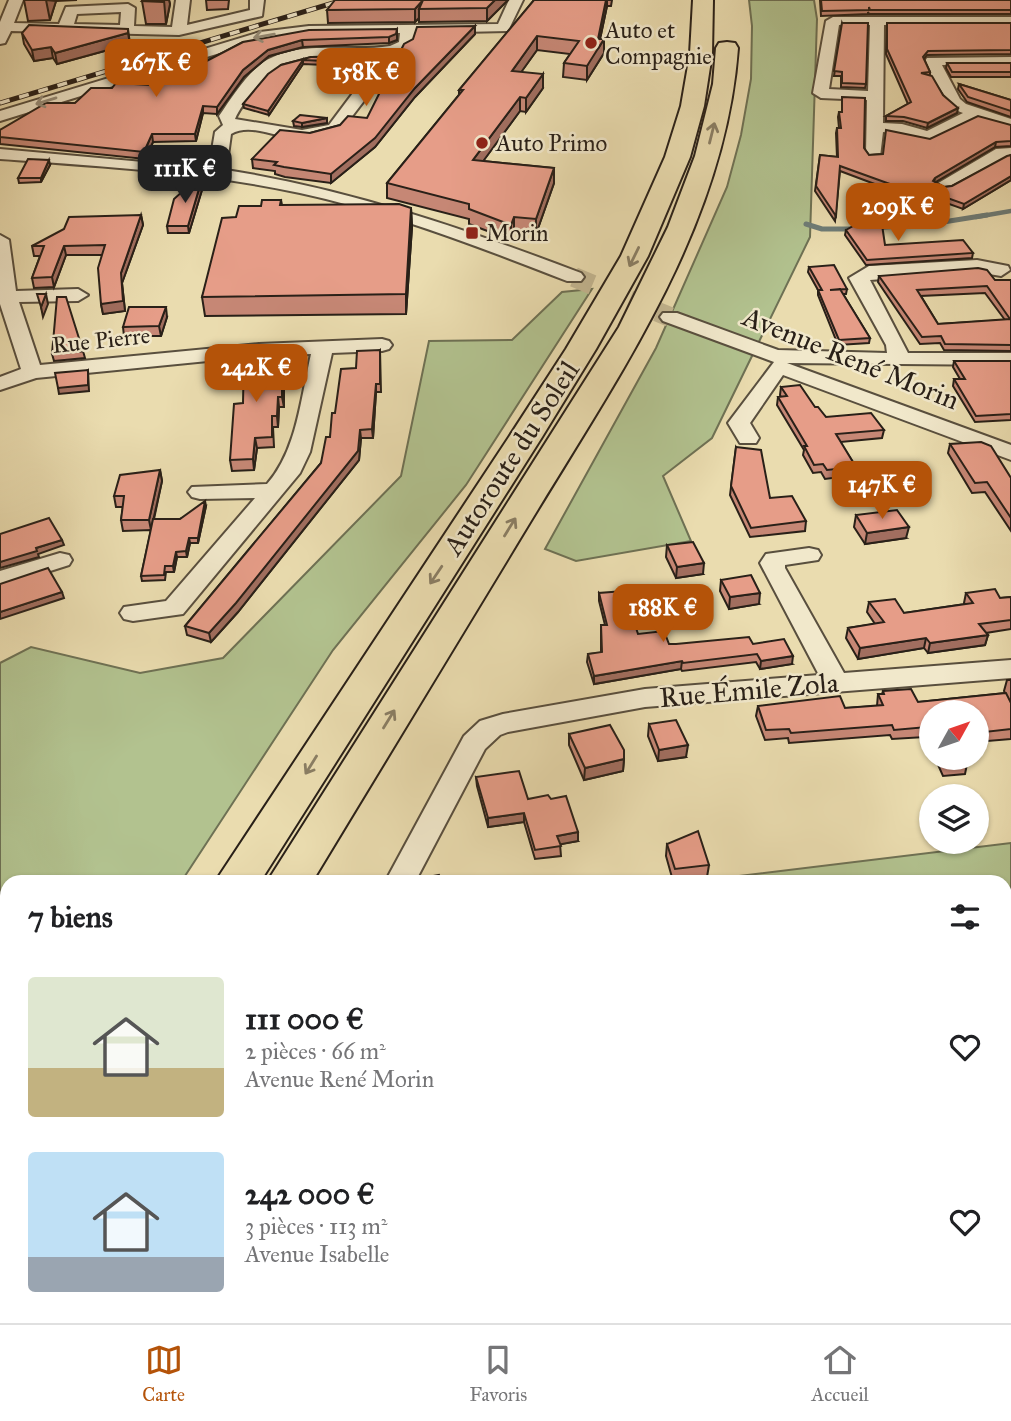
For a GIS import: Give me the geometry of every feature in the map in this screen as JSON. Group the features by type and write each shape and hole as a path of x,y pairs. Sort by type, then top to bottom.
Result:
{"highway":[{"name":"Autoroute du Soleil","path":"241,875 339,720 519,449 600,321 633,261 663,195 682,140 701,54 715,10"},
{"name":"Autoroute du Soleil","path":"293,875 634,327 666,264 708,148 723,80 715,10"}],"street":[{"path":"179,31 183,0"},
{"path":"10,6 4,33 65,29 179,31 257,13 257,0"},
{"path":"0,116 260,36 309,30 503,28 516,0"},
{"path":"65,29 71,10 128,8 127,30"},
{"path":"876,96 821,93 833,21 1011,20"},
{"path":"874,153 877,21"},
{"path":"387,54 388,60 334,130 302,135 278,129 235,125 227,121 227,116 265,69 275,64 330,52 387,54 406,44 408,29"},
{"path":"1011,61 932,61 954,102 1011,124"},
{"path":"874,127 902,129 928,137 977,112"},
{"path":"217,174 223,132 235,125"},
{"path":"944,185 1002,153 1011,153"},
{"path":"0,154 217,174 342,198 470,238 574,277"},
{"path":"0,240 8,296 22,347 33,372 0,384"},
{"path":"899,359 896,345 859,278 869,272 977,266 1001,270"},
{"path":"8,296 81,295"},
{"name":"Avenue René Morin","path":"670,317 777,362 1011,453"},
{"name":"Rue Pierre","path":"33,372 259,350 382,345"},
{"path":"133,613 174,608 289,472 299,452 323,347"},
{"path":"748,438 739,422 777,362 820,359 1011,359"},
{"path":"200,492 273,491"},
{"path":"809,555 775,559 773,568 836,683"},
{"path":"0,579 60,560"},
{"name":"Rue Émile Zola","path":"404,875 474,743 490,728 503,723 645,698 1011,670"}],"green space":[{"path":"749,0 814,0 817,19 810,237 712,438 663,476 691,541 576,561 545,549 656,348 727,187 741,135 751,79 752,26"},
{"path":"592,289 466,485 333,650 186,875 0,875 0,663 31,647 140,673 223,658 401,476 429,341 512,340 562,292"},
{"path":"1011,843 1011,875 747,875 920,854 989,854 989,846"}],"building":[{"path":"143,0 164,0 163,2"},
{"path":"335,0 423,0 415,9 327,10"},
{"path":"423,0 495,0 487,8 419,9"},
{"path":"534,0 606,0 598,39 604,39 587,66 564,63 579,41 537,36 512,71 543,74 526,98 520,97 473,160 554,168 536,219 514,217 511,225 469,209 469,204 387,183 463,90 459,90"},
{"path":"821,0 1011,0 1011,10 870,10 869,7 869,10 822,11"},
{"path":"842,23 868,23 866,84 842,83 842,72 834,71"},
{"path":"887,23 1011,23 1011,50 928,51 923,57 930,72 921,73 932,76 943,95 958,108 928,123 886,116 911,102 887,49"},
{"path":"29,25 128,29 128,33 55,53 51,47 32,50 22,33"},
{"path":"475,26 415,88 375,138 331,174 252,159 280,130 310,133 340,125 348,116 367,118 404,44 413,39 417,27"},
{"path":"397,29 396,34 389,37 302,40 268,50 243,70 217,107 203,106 195,134 152,134 144,152 0,137 0,130 46,103 75,103 91,88 112,88 116,83 151,85 160,71 171,72 179,61 203,63 243,42 309,30"},
{"path":"374,56 369,63 303,60 268,111 243,104 268,74 281,65 311,57"},
{"path":"947,63 1011,63 1011,72 952,72"},
{"path":"959,84 1011,100 1011,111 968,97"},
{"path":"842,97 865,98 864,148 869,155 883,154 886,130 930,139 978,116 1011,125 1011,141 996,142 933,181 944,187 952,186 1011,155 1011,176 964,204 942,196 934,200 840,166 836,216 816,186 820,155 838,157 837,128 841,128 839,112 842,112"},
{"path":"300,115 327,118 302,123 293,121"},
{"path":"28,159 49,160 41,178 18,178"},
{"path":"204,172 188,226 167,226 174,199"},
{"path":"262,200 281,200 280,205 399,204 411,208 406,294 202,297 222,218 236,217 239,206 261,206"},
{"path":"880,211 885,245 963,240 973,253 867,260 846,230"},
{"path":"141,215 121,273 123,301 101,304 98,268 105,245 64,246 52,277 32,278 44,246 32,246 64,229 69,217"},
{"path":"834,265 847,289 840,289 870,338 839,340 818,290 822,290 809,267"},
{"path":"978,268 987,270 995,280 1011,280 1011,345 945,344 941,336 922,337 879,276","holes":["987,286 1010,319 938,324 917,290"]},
{"path":"37,294 46,294 41,307"},
{"path":"57,297 66,297 83,351 52,354"},
{"path":"129,307 166,307 159,326 123,327"},
{"path":"380,350 380,384 376,384 372,429 360,430 358,451 209,633 185,626 321,463 326,437 330,437 341,369 356,368 357,351"},
{"path":"276,352 277,368 282,368 282,397 278,397 277,416 272,416 272,437 255,438 253,459 230,460 234,404 243,403 244,354"},
{"path":"954,361 1011,361 1011,414 976,416 954,379 965,379"},
{"path":"88,370 88,385 58,388 55,373"},
{"path":"800,385 815,407 826,417 871,413 884,430 836,434 856,467 827,470 823,464 814,465 804,446 807,446 778,397 787,396 781,387"},
{"path":"981,442 991,446 1011,478 1011,518 987,482 975,483 950,444"},
{"path":"736,447 761,450 770,498 792,496 806,521 751,528 731,486"},
{"path":"160,470 149,520 121,520 124,496 114,496 120,475"},
{"path":"205,501 198,538 189,538 186,551 176,552 173,566 165,566 164,575 141,576 153,519 180,519"},
{"path":"897,510 909,527 867,533 856,515"},
{"path":"49,518 62,540 0,562 0,534"},
{"path":"693,542 704,563 677,567 667,545"},
{"path":"48,568 62,592 0,612 0,584"},
{"path":"751,575 760,593 730,597 721,580"},
{"path":"995,589 1000,598 1011,597 1011,620 979,624 988,635 930,643 926,638 860,648 848,628 884,622 869,602 895,599 904,613 973,603 966,593"},
{"path":"624,591 638,634 664,631 669,644 749,637 753,644 784,639 793,656 761,661 757,654 682,661 594,676 588,654 602,652 601,625 607,625 599,593"},
{"path":"911,689 919,702 919,728 894,730 892,725 791,733 789,729 766,730 758,706 840,696 845,708 883,705 878,694 884,694 883,691"},
{"path":"1006,693 1011,703 1011,729 989,732 989,700 938,700"},
{"path":"676,720 688,745 659,750 649,724"},
{"path":"610,725 624,750 624,759 585,768 569,734"},
{"path":"519,771 528,799 548,795 551,799 566,796 578,832 557,836 561,846 535,850 524,813 488,818 476,777"},
{"path":"698,831 709,865 675,869 667,844"}],"waterway":[{"path":"976,217 1011,211"},
{"path":"873,228 937,223 987,215"},
{"path":"806,224 822,229 854,229"}],"tunnel":[{"path":"574,277 670,317"}],"railway":[{"path":"0,103 343,0"}],"place":[{"name":"Auto et Compagnie","path":"591,43"},
{"name":"Auto Primo","path":"482,143"},
{"name":"Morin","path":"472,233"}]}
